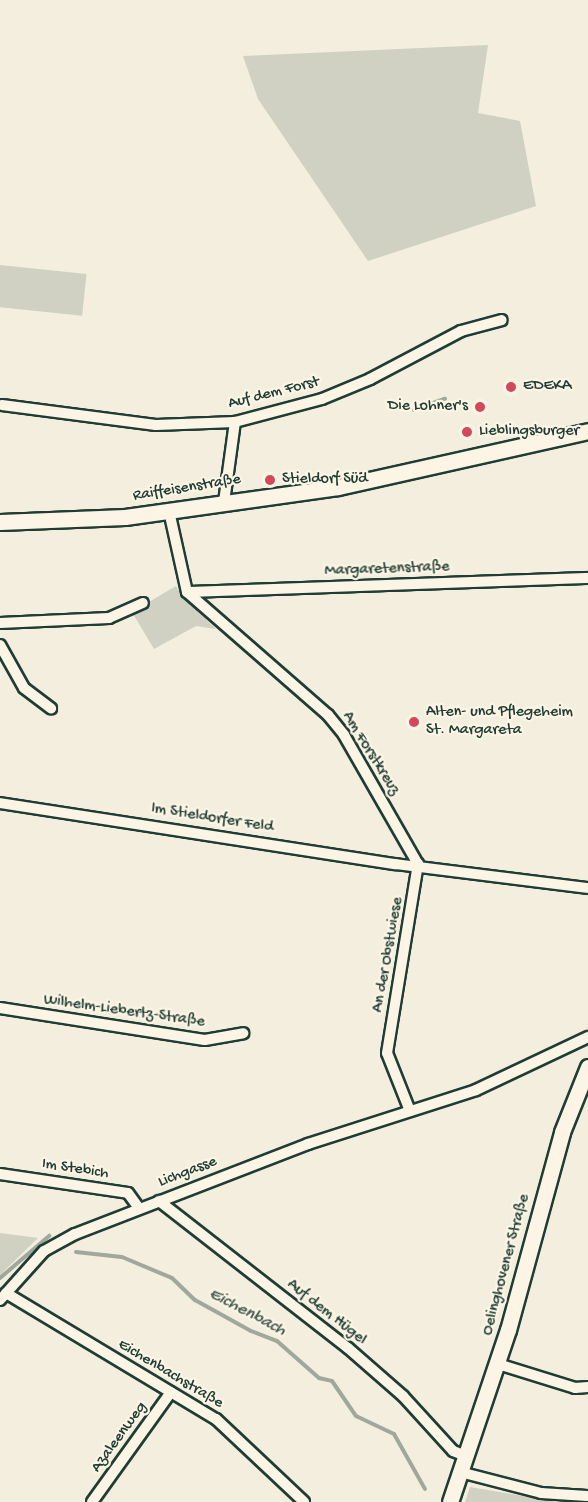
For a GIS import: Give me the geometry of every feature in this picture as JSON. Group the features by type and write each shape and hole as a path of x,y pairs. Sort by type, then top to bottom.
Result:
{"main road":[{"name":"Raiffeisenstraße","path":"0,522 78,521 169,511 339,487 588,431"},
{"name":"Oelinghovener Straße","path":"450,1502 498,1364 562,1132 588,1067"}],"street":[{"name":"Auf dem Forst","path":"2,405 156,425 235,422 322,399 370,379 461,331 502,320"},
{"path":"224,502 235,422"},
{"path":"169,511 187,592"},
{"name":"Margaretenstraße","path":"187,592 588,578"},
{"name":"Am Forstkreuz","path":"187,592 328,715 344,735 418,864"},
{"path":"0,623 109,618 143,603"},
{"path":"0,645 24,687 51,708"},
{"name":"Im Stieldorfer Feld","path":"0,803 395,864 418,864"},
{"path":"418,864 588,888"},
{"name":"An der Obstwiese","path":"410,1111 387,1053 418,864"},
{"name":"Wilhelm-Liebertz-Straße","path":"0,1008 206,1040 243,1033"},
{"name":"Lichgasse","path":"3,1297 55,1243 139,1208 308,1144 476,1090 588,1037"},
{"name":"Im Stebich","path":"0,1174 128,1193 139,1208"},
{"name":"Auf dem Hügel","path":"159,1201 348,1348 403,1396 453,1450 466,1456"},
{"name":"Eichenbachstraße","path":"3,1297 216,1419 304,1502"},
{"path":"498,1364 575,1388 588,1387"},
{"name":"Azaleenweg","path":"93,1502 171,1392"},
{"path":"460,1472 541,1493 586,1496"}],"shaded area":[{"path":"488,45 478,113 520,121 536,206 368,261 258,99 243,56"},
{"path":"0,265 87,274 82,316 0,307"},
{"path":"176,586 183,598 216,629 196,626 154,649 132,612"},
{"path":"0,1233 38,1238 0,1275"},
{"path":"470,1487 558,1502 465,1502"}],"waterway":[{"path":"414,410 445,399"},
{"name":"Eichenbach","path":"0,1278 49,1236"},
{"name":"Eichenbach","path":"76,1252 122,1257 172,1278 195,1300 251,1331 277,1341 319,1378 332,1381 356,1416 394,1434 425,1489"}],"place":[{"name":"EDEKA","path":"511,387"},
{"name":"Die Lohner's","path":"480,407"},
{"name":"Lieblingsburger","path":"467,432"},
{"name":"Stieldorf Süd","path":"270,480"},
{"name":"Alten- und Pflegeheim St. Margareta","path":"414,722"}]}
